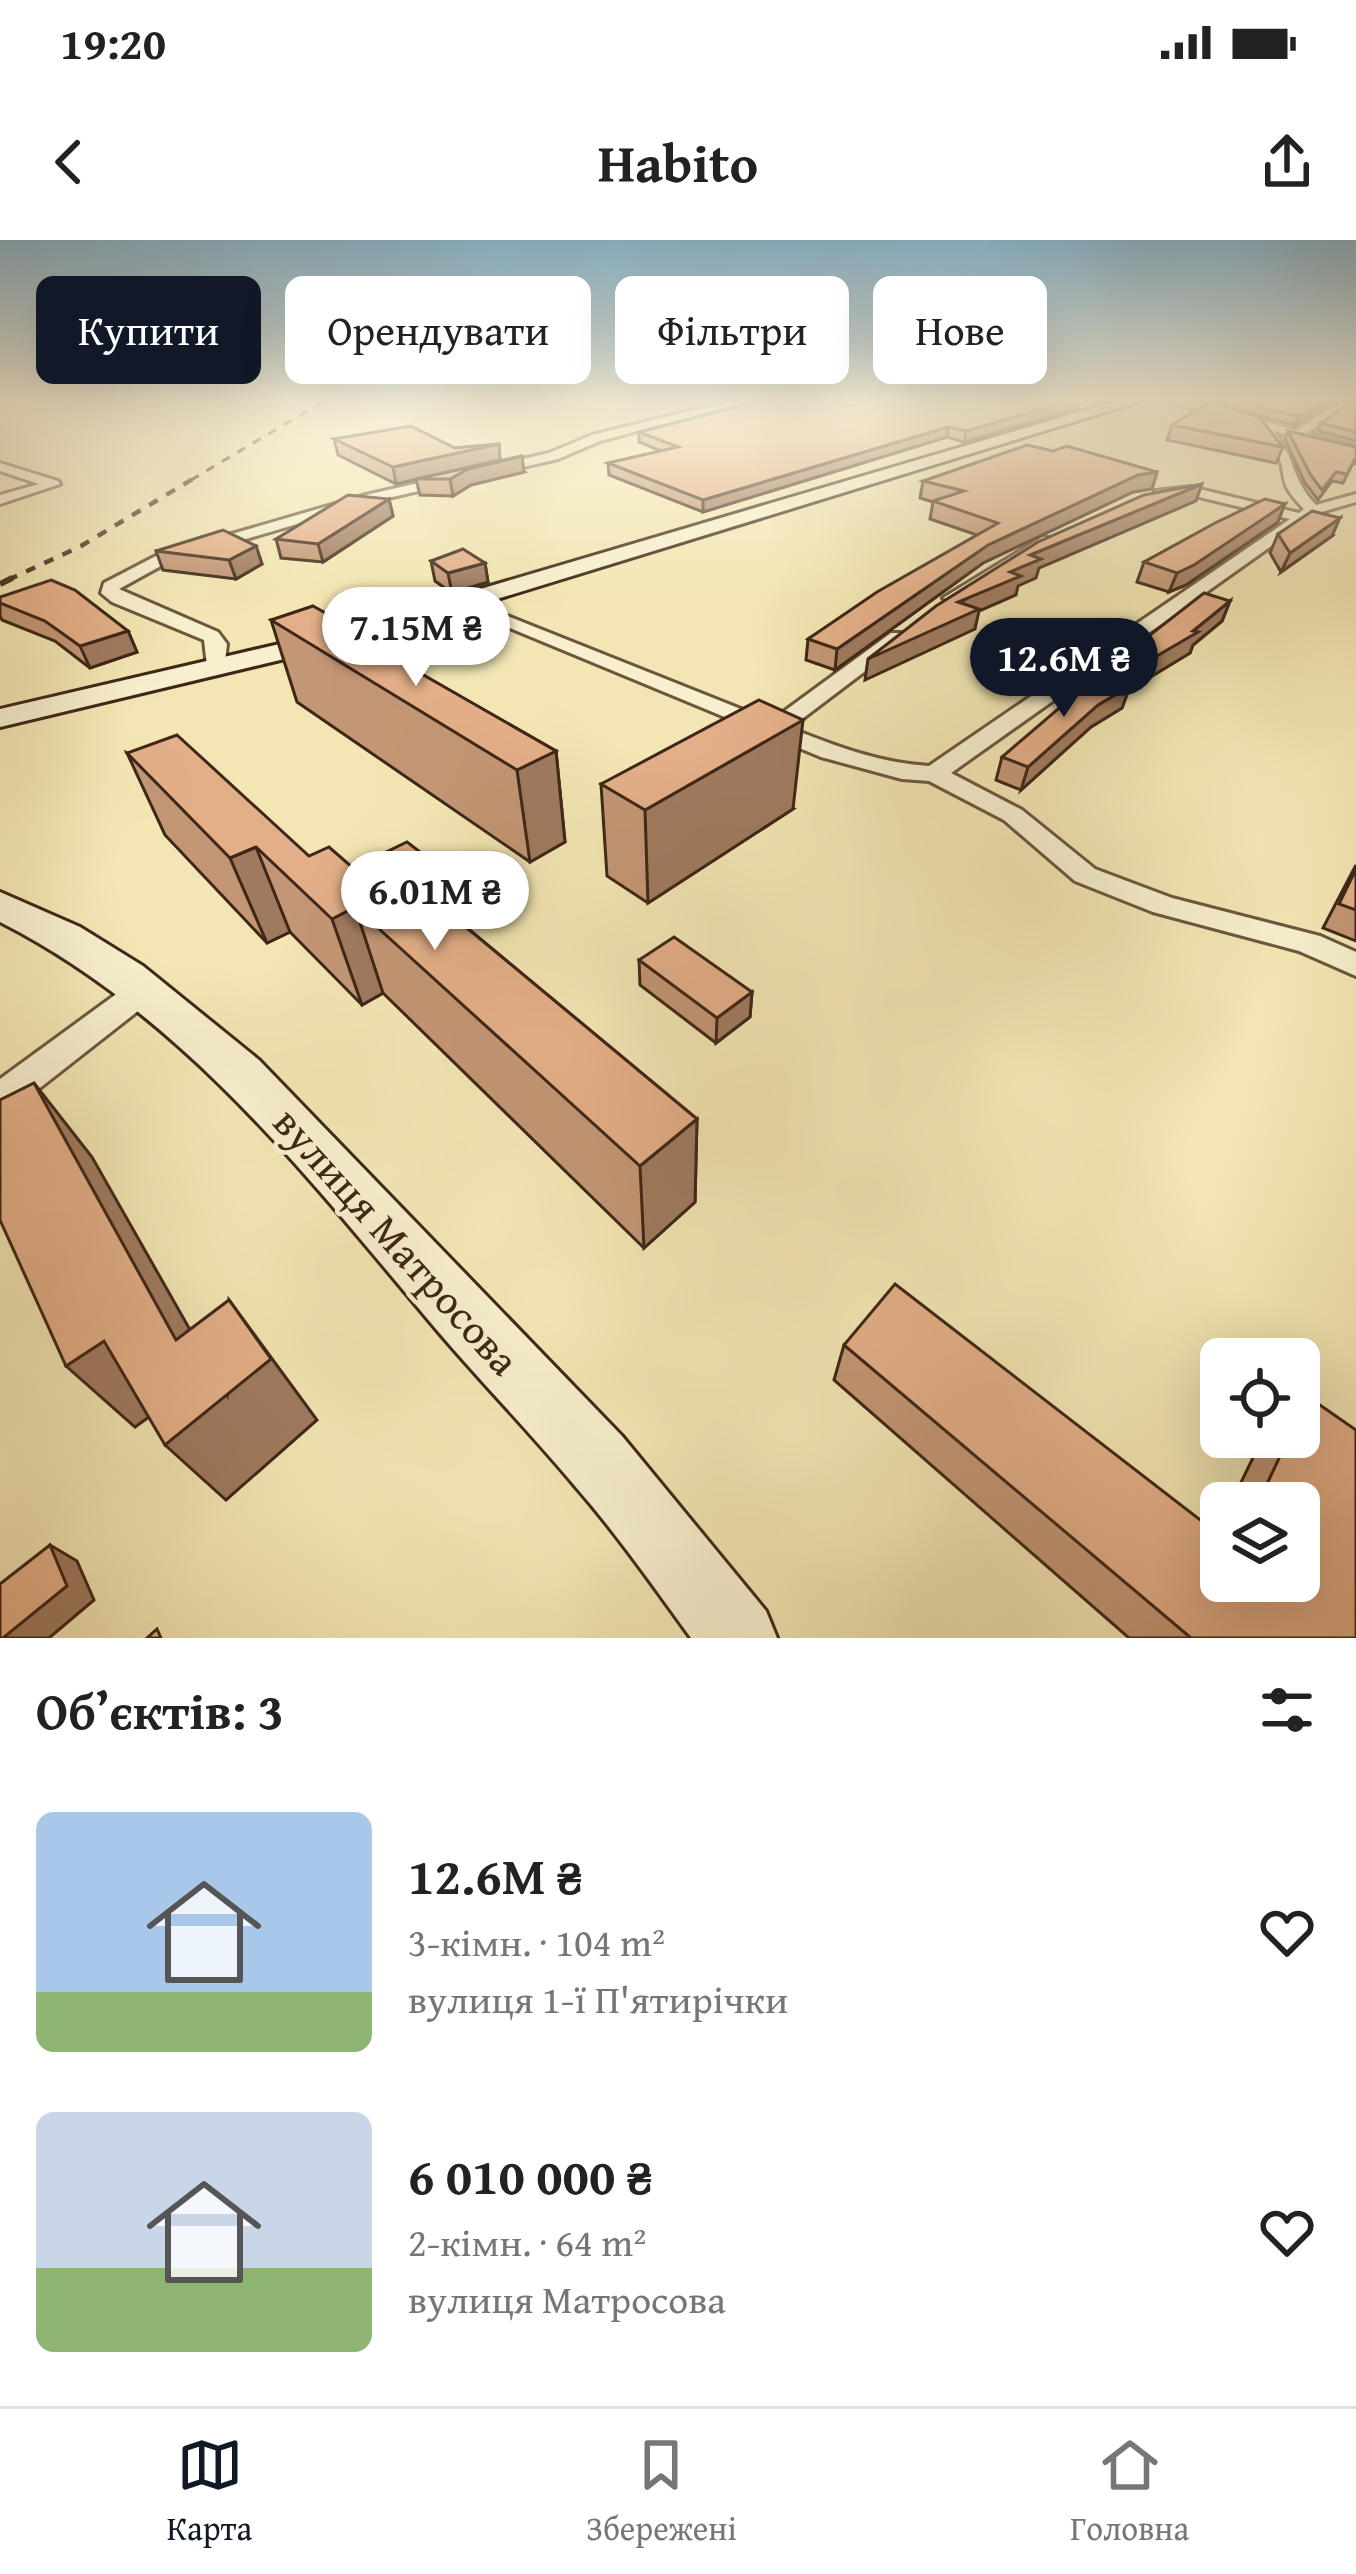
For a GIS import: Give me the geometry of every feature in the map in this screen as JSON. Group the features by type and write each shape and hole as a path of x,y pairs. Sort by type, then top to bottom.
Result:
{"street":[{"path":"217,666 217,644 211,636 118,598 110,587 162,559 371,498 517,464"},
{"path":"0,718 461,604 925,464"},
{"path":"1285,464 1289,485 1308,514"},
{"path":"0,467 53,484 0,500"},
{"path":"1140,499 1191,491 1308,514"},
{"path":"934,774 1308,514 1356,498"},
{"path":"939,607 1012,558 1059,536"},
{"path":"461,604 773,730 902,772 934,774 1013,815 1085,875 1162,904 1310,943 1356,965"},
{"path":"773,730 921,620"},
{"name":"вулиця Матросова","path":"0,905 47,928 141,992 221,1054 294,1124 600,1462 740,1638"},
{"path":"0,1099 141,992"}],"building":[{"path":"484,464 488,464 450,479 416,479"},
{"path":"611,464 823,464 703,500"},
{"path":"971,464 1130,464 1157,472 1138,475 988,545 837,649 808,639 877,592 998,523 933,501 964,491 923,481"},
{"path":"1305,464 1352,464 1347,474 1336,472 1322,490"},
{"path":"1202,484 1030,555 1041,559 1010,572 1021,576 958,602 979,609 868,659 936,606 1038,542 1144,495"},
{"path":"348,495 389,499 318,544 276,539"},
{"path":"1265,499 1285,504 1194,565 1177,573 1144,562 1215,523"},
{"path":"1312,511 1340,518 1290,553 1278,534"},
{"path":"223,530 256,546 229,560 156,551"},
{"path":"463,549 485,563 448,573 431,561"},
{"path":"51,580 75,590 128,631 80,646 45,621 0,603 0,597"},
{"path":"1204,593 1230,601 1193,631 1198,632 1155,657 1132,649"},
{"path":"313,606 345,624 338,626 556,751 517,770 271,620"},
{"path":"1099,674 1130,686 1098,705 1028,767 1002,757"},
{"path":"759,700 803,720 645,810 601,784"},
{"path":"177,735 309,856 329,847 353,868 407,842 437,865 408,879 697,1119 640,1166 355,907 332,919 256,847 230,858 127,753"},
{"path":"1356,869 1356,910 1339,904"},
{"path":"674,937 752,992 717,1018 639,960"},
{"path":"34,1083 176,1340 229,1300 271,1359 165,1445 104,1341 66,1366 0,1220 0,1100"},
{"path":"895,1284 1200,1520 1200,1602 1320,1602 1320,1482 1268,1482 1279,1458 1320,1458 1320,1405 1356,1430 1356,1638 1191,1638 844,1345"},
{"path":"50,1545 67,1586 0,1638 0,1584"}],"railway":[{"path":"191,480 217,464"},
{"path":"191,480 196,477"},
{"path":"8,580 81,546 191,480"},
{"path":"8,580 14,577"},
{"path":"0,584 8,580"}]}
